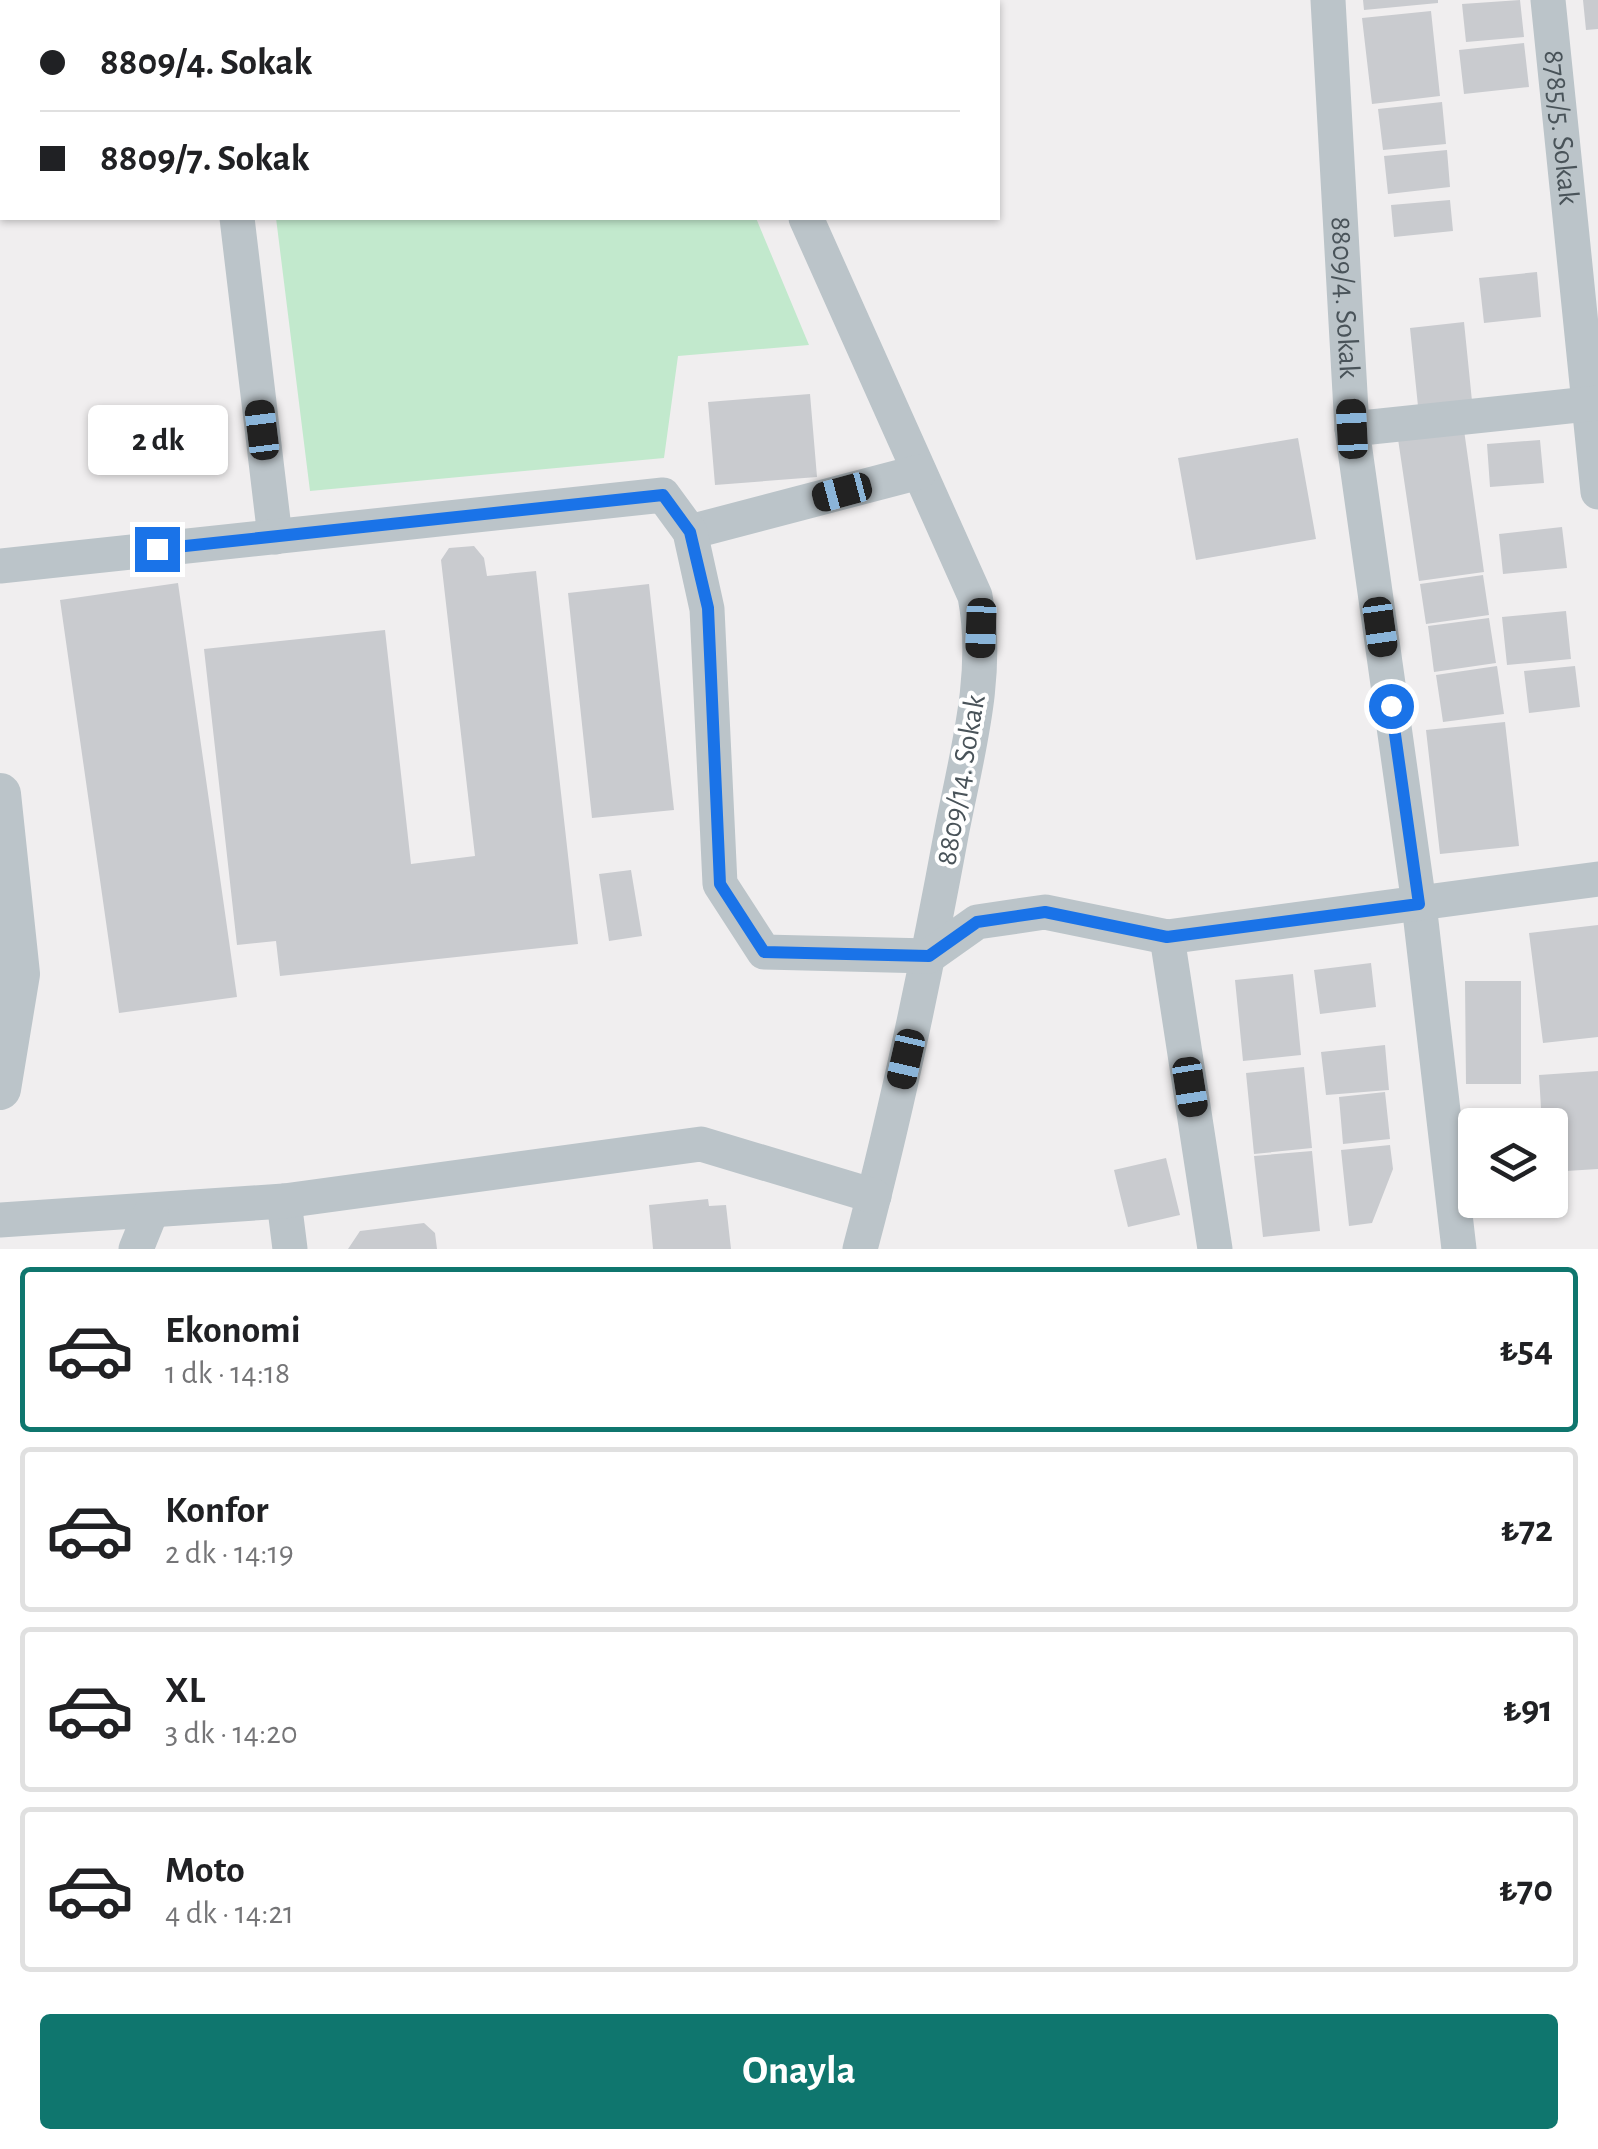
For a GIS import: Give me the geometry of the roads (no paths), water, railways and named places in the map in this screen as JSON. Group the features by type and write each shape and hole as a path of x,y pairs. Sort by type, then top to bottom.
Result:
{"street":[{"name":"8809/4. Sokak","path":"1328,0 1352,429 1419,904 1459,1249"},
{"name":"8785/5. Sokak","path":"1548,0 1593,404 1598,492"},
{"path":"238,220 275,537"},
{"name":"8809/14. Sokak","path":"807,220 975,596 981,628 979,686 929,956 860,1249"},
{"path":"1352,429 1593,404"},
{"path":"690,532 919,472"},
{"path":"0,566 663,495 690,532 708,608 720,884 764,952 929,956 977,922 1045,912 1167,937 1598,880"},
{"path":"0,794 19,974 0,1089"},
{"path":"1167,937 1215,1249"},
{"path":"0,1220 284,1200 701,1144 874,1196"},
{"path":"284,1200 290,1249"},
{"path":"136,1249 151,1212"}]}
